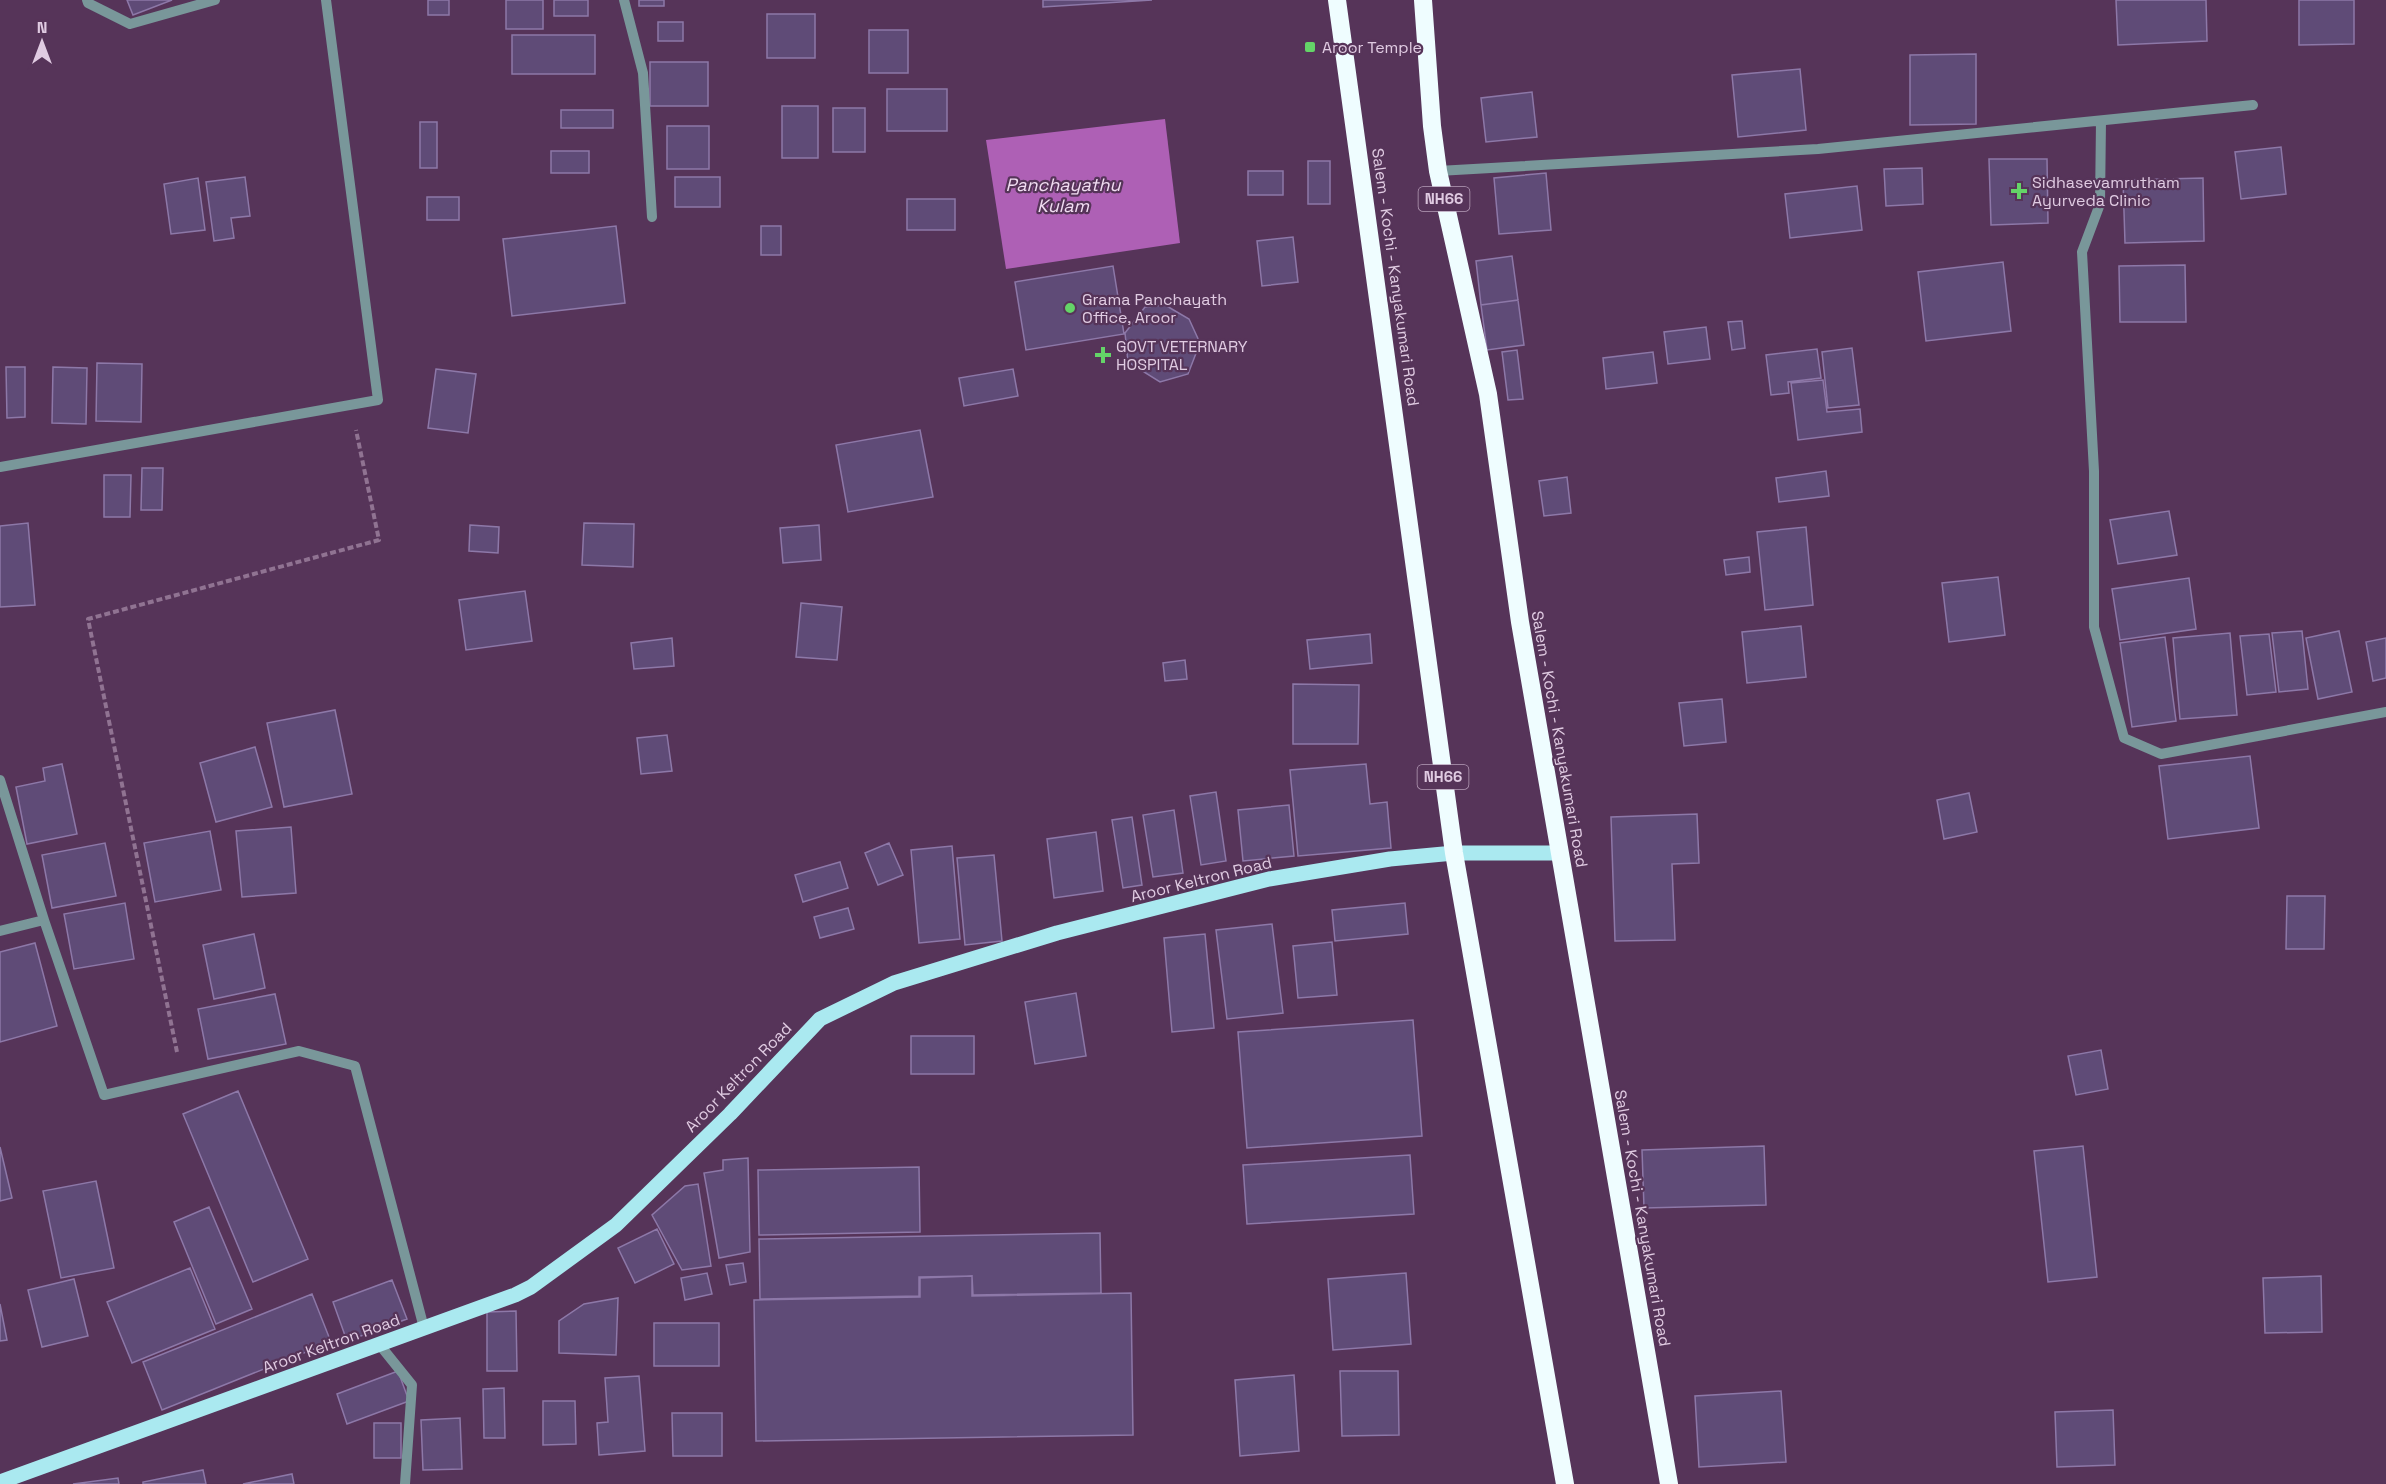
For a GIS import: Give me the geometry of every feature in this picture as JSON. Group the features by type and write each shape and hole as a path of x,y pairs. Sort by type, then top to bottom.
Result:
{"highway":[{"name":"Salem - Kochi - Kanyakumari Road","path":"1337,0 1454,853 1565,1484"},
{"name":"Salem - Kochi - Kanyakumari Road","path":"1423,0 1432,126 1438,171 1488,394 1520,622 1669,1484"}],"main road":[{"name":"Aroor Keltron Road","path":"0,1482 515,1295 531,1287 616,1225 730,1114 820,1019 894,983 1057,933 1269,879 1390,859 1454,853 1560,853"}],"street":[{"path":"87,0 88,3 130,24 215,0"},
{"path":"0,467 378,400 326,0"},
{"path":"624,0 643,73 652,216"},
{"path":"1438,171 1818,149 2253,105"},
{"path":"2101,121 2100,204 2082,252 2094,471 2094,627 2124,738 2161,754 2386,712"},
{"path":"0,780 44,920 104,1095 299,1051 355,1066 424,1328"},
{"path":"0,931 44,920"},
{"path":"379,1344 412,1385 405,1484"}],"path":[{"path":"182,1077 88,619 379,540 350,405"}],"water":[{"name":"Panchayathu Kulam","path":"1165,119 1180,243 1006,269 986,140"}],"building":[{"path":"127,0 172,0 133,15"},
{"path":"428,0 449,0 449,15 428,15"},
{"path":"506,0 543,0 543,29 506,29"},
{"path":"554,0 588,0 588,16 554,16"},
{"path":"639,0 664,0 664,6 639,6"},
{"path":"1043,0 1152,0 1043,7"},
{"path":"2116,0 2206,0 2207,41 2118,45"},
{"path":"2299,0 2354,0 2354,44 2299,45"},
{"path":"767,14 815,14 815,58 767,58"},
{"path":"658,22 683,22 683,41 658,41"},
{"path":"869,30 908,30 908,73 869,73"},
{"path":"512,35 595,35 595,74 512,74"},
{"path":"1976,54 1976,124 1910,125 1910,55"},
{"path":"650,62 708,62 708,106 650,106"},
{"path":"1800,69 1806,130 1738,137 1732,75"},
{"path":"887,89 947,89 947,131 887,131"},
{"path":"1532,92 1537,137 1486,142 1481,98"},
{"path":"782,106 818,106 818,158 782,158"},
{"path":"833,108 865,108 865,152 833,152"},
{"path":"561,110 613,110 613,128 561,128"},
{"path":"420,122 437,122 437,168 420,168"},
{"path":"667,126 709,126 709,169 667,169"},
{"path":"2281,147 2286,194 2241,199 2235,152"},
{"path":"551,151 589,151 589,173 551,173"},
{"name":"Sidhasevamrutham Ayurveda Clinic","path":"1989,159 2047,159 2048,223 1991,225"},
{"path":"1308,161 1330,161 1330,204 1308,204"},
{"path":"1922,168 1923,204 1886,206 1884,169"},
{"path":"1248,171 1283,171 1283,195 1248,195"},
{"path":"1546,173 1551,230 1499,234 1494,178"},
{"path":"245,177 250,216 231,218 234,238 214,241 206,182"},
{"path":"675,177 720,177 720,207 675,207"},
{"path":"198,178 205,230 171,234 164,184"},
{"path":"2203,178 2204,241 2125,243 2123,180"},
{"path":"1857,186 1862,230 1790,238 1785,194"},
{"path":"427,197 459,197 459,220 427,220"},
{"path":"907,199 955,199 955,230 907,230"},
{"path":"616,226 625,303 512,316 503,239"},
{"path":"761,226 781,226 781,255 761,255"},
{"path":"1293,237 1298,282 1262,286 1257,241"},
{"path":"1512,256 1518,300 1481,305 1476,261"},
{"path":"2003,262 2011,331 1926,341 1918,272"},
{"path":"2185,265 2186,322 2120,322 2119,266"},
{"name":"Grama Panchayath Office, Aroor","path":"1113,266 1124,334 1026,350 1015,282"},
{"path":"1518,300 1524,345 1487,350 1481,305"},
{"path":"1165,305 1189,319 1200,343 1188,374 1160,382 1128,362 1125,333 1145,307"},
{"path":"1742,321 1745,348 1732,350 1728,322"},
{"path":"1706,327 1710,359 1668,364 1664,332"},
{"path":"1852,348 1859,405 1828,408 1822,352"},
{"path":"1817,349 1821,378 1788,382 1789,393 1771,395 1766,355"},
{"path":"1517,350 1523,399 1508,400 1502,352"},
{"path":"1653,352 1657,383 1606,389 1603,358"},
{"path":"97,363 142,364 141,422 96,421"},
{"path":"6,367 25,367 25,417 7,418"},
{"path":"53,367 87,368 86,424 52,423"},
{"path":"436,369 476,374 468,433 428,428"},
{"path":"1013,369 1018,396 964,406 959,378"},
{"path":"1823,380 1827,412 1860,409 1862,432 1798,440 1791,383"},
{"path":"920,430 933,497 848,512 836,445"},
{"path":"142,468 163,468 162,510 141,510"},
{"path":"1826,471 1829,496 1779,502 1776,478"},
{"path":"104,475 131,475 130,517 104,517"},
{"path":"1567,477 1571,513 1544,516 1539,481"},
{"path":"2169,511 2177,555 2118,564 2110,520"},
{"path":"28,523 35,605 0,607 0,526"},
{"path":"584,523 634,524 633,567 582,565"},
{"path":"470,525 499,527 498,553 469,551"},
{"path":"819,525 821,560 783,563 780,528"},
{"path":"1806,527 1813,605 1765,610 1757,532"},
{"path":"1749,557 1750,572 1726,575 1724,560"},
{"path":"1998,577 2005,635 1949,642 1942,583"},
{"path":"2189,578 2196,629 2120,640 2112,589"},
{"path":"525,591 532,641 466,650 459,600"},
{"path":"801,603 842,607 837,660 796,657"},
{"path":"1801,626 1806,677 1747,683 1742,632"},
{"path":"2302,631 2308,689 2279,692 2272,633"},
{"path":"2339,631 2352,692 2318,699 2306,638"},
{"path":"2230,633 2237,715 2180,719 2173,638"},
{"path":"1370,634 1372,663 1310,669 1307,640"},
{"path":"2269,634 2276,692 2247,695 2240,636"},
{"path":"2165,637 2176,721 2132,727 2120,643"},
{"path":"672,638 674,666 634,669 631,643"},
{"path":"2386,638 2386,678 2373,681 2366,642"},
{"path":"1185,660 1187,679 1165,681 1163,663"},
{"path":"1293,684 1359,685 1358,744 1293,744"},
{"path":"1722,699 1726,742 1684,746 1679,703"},
{"path":"335,710 352,794 284,807 267,723"},
{"path":"667,735 672,771 641,774 637,738"},
{"path":"255,747 272,807 216,822 200,763"},
{"path":"2250,756 2259,828 2168,839 2159,766"},
{"path":"62,764 77,834 27,844 16,787 45,781 43,768"},
{"path":"1366,764 1370,804 1387,802 1391,848 1298,856 1290,770"},
{"path":"1216,792 1226,861 1201,865 1190,796"},
{"path":"1969,793 1977,832 1944,839 1937,800"},
{"path":"1289,805 1294,856 1243,861 1238,810"},
{"path":"1174,810 1183,873 1153,877 1143,815"},
{"path":"1697,814 1699,863 1672,864 1675,940 1615,941 1611,817"},
{"path":"1132,817 1142,885 1123,888 1112,820"},
{"path":"291,827 296,893 242,897 236,831"},
{"path":"210,831 221,890 155,902 144,843"},
{"path":"1096,832 1103,891 1054,898 1047,839"},
{"path":"105,843 116,896 52,908 42,855"},
{"path":"889,843 903,875 878,885 865,853"},
{"path":"952,846 960,939 919,943 911,850"},
{"path":"994,855 1002,941 965,945 957,858"},
{"path":"840,862 848,888 803,902 795,875"},
{"path":"2287,896 2325,896 2324,949 2286,949"},
{"path":"125,903 134,959 74,969 64,914"},
{"path":"1405,903 1408,934 1335,941 1332,910"},
{"path":"848,908 854,929 820,938 814,917"},
{"path":"1272,924 1283,1013 1227,1019 1216,930"},
{"path":"254,934 265,988 214,999 203,945"},
{"path":"1205,934 1214,1028 1172,1032 1164,938"},
{"path":"1332,942 1337,995 1298,998 1293,946"},
{"path":"35,943 57,1026 0,1042 0,952"},
{"path":"1076,993 1086,1056 1035,1064 1025,1002"},
{"path":"275,994 286,1044 208,1059 198,1009"},
{"path":"1413,1020 1422,1136 1247,1148 1238,1032"},
{"path":"911,1036 974,1036 974,1074 911,1074"},
{"path":"2101,1050 2108,1089 2076,1095 2068,1056"},
{"path":"238,1091 308,1259 253,1282 183,1114"},
{"path":"1764,1146 1766,1205 1644,1208 1642,1150"},
{"path":"2083,1146 2097,1277 2048,1282 2034,1151"},
{"path":"0,1147 12,1198 0,1201"},
{"path":"1410,1155 1414,1214 1247,1224 1243,1165"},
{"path":"748,1158 750,1252 719,1258 704,1173 723,1170 723,1160"},
{"path":"919,1167 920,1232 759,1235 758,1170"},
{"path":"96,1181 114,1268 61,1278 43,1191"},
{"path":"698,1184 711,1266 682,1270 652,1215 685,1186"},
{"path":"209,1207 252,1309 216,1324 174,1222"},
{"path":"657,1229 674,1264 635,1283 618,1248"},
{"path":"1100,1233 1101,1293 973,1295 972,1276 919,1277 919,1296 760,1299 759,1239"},
{"path":"743,1263 746,1282 730,1285 726,1265"},
{"path":"190,1268 215,1329 132,1363 107,1302"},
{"path":"707,1273 712,1294 685,1300 681,1278"},
{"path":"1406,1273 1411,1344 1333,1350 1328,1279"},
{"path":"972,1276 972,1296 1131,1293 1133,1435 756,1441 754,1300 920,1297 920,1278"},
{"path":"2321,1276 2322,1332 2265,1333 2263,1278"},
{"path":"74,1279 88,1336 42,1347 28,1290"},
{"path":"392,1280 407,1319 347,1341 333,1302"},
{"path":"312,1294 331,1342 162,1410 143,1362"},
{"path":"618,1298 616,1355 559,1353 559,1321 584,1304"},
{"path":"0,1304 7,1340 0,1341"},
{"path":"516,1311 517,1371 487,1371 487,1312"},
{"path":"654,1323 719,1323 719,1366 654,1366"},
{"path":"398,1371 409,1401 347,1424 337,1394"},
{"path":"1340,1371 1398,1371 1399,1435 1342,1436"},
{"path":"1294,1375 1299,1451 1240,1456 1235,1380"},
{"path":"639,1376 645,1451 599,1455 597,1423 608,1422 605,1378"},
{"path":"504,1388 505,1438 484,1438 483,1389"},
{"path":"1781,1391 1786,1462 1699,1467 1695,1396"},
{"path":"543,1401 575,1401 576,1444 543,1445"},
{"path":"2113,1410 2115,1465 2057,1467 2055,1412"},
{"path":"672,1413 722,1413 722,1456 673,1456"},
{"path":"460,1418 462,1469 423,1470 421,1420"},
{"path":"374,1423 401,1423 401,1458 374,1458"},
{"path":"203,1470 206,1484 143,1484 143,1482"},
{"path":"292,1474 294,1484 243,1484"},
{"path":"118,1478 119,1484 73,1484"}],"place":[{"name":"Aroor Temple","path":"1310,47"},
{"name":"Sidhasevamrutham Ayurveda Clinic","path":"2019,191"},
{"name":"Grama Panchayath Office, Aroor","path":"1070,308"},
{"name":"GOVT VETERNARY HOSPITAL","path":"1103,355"}]}
